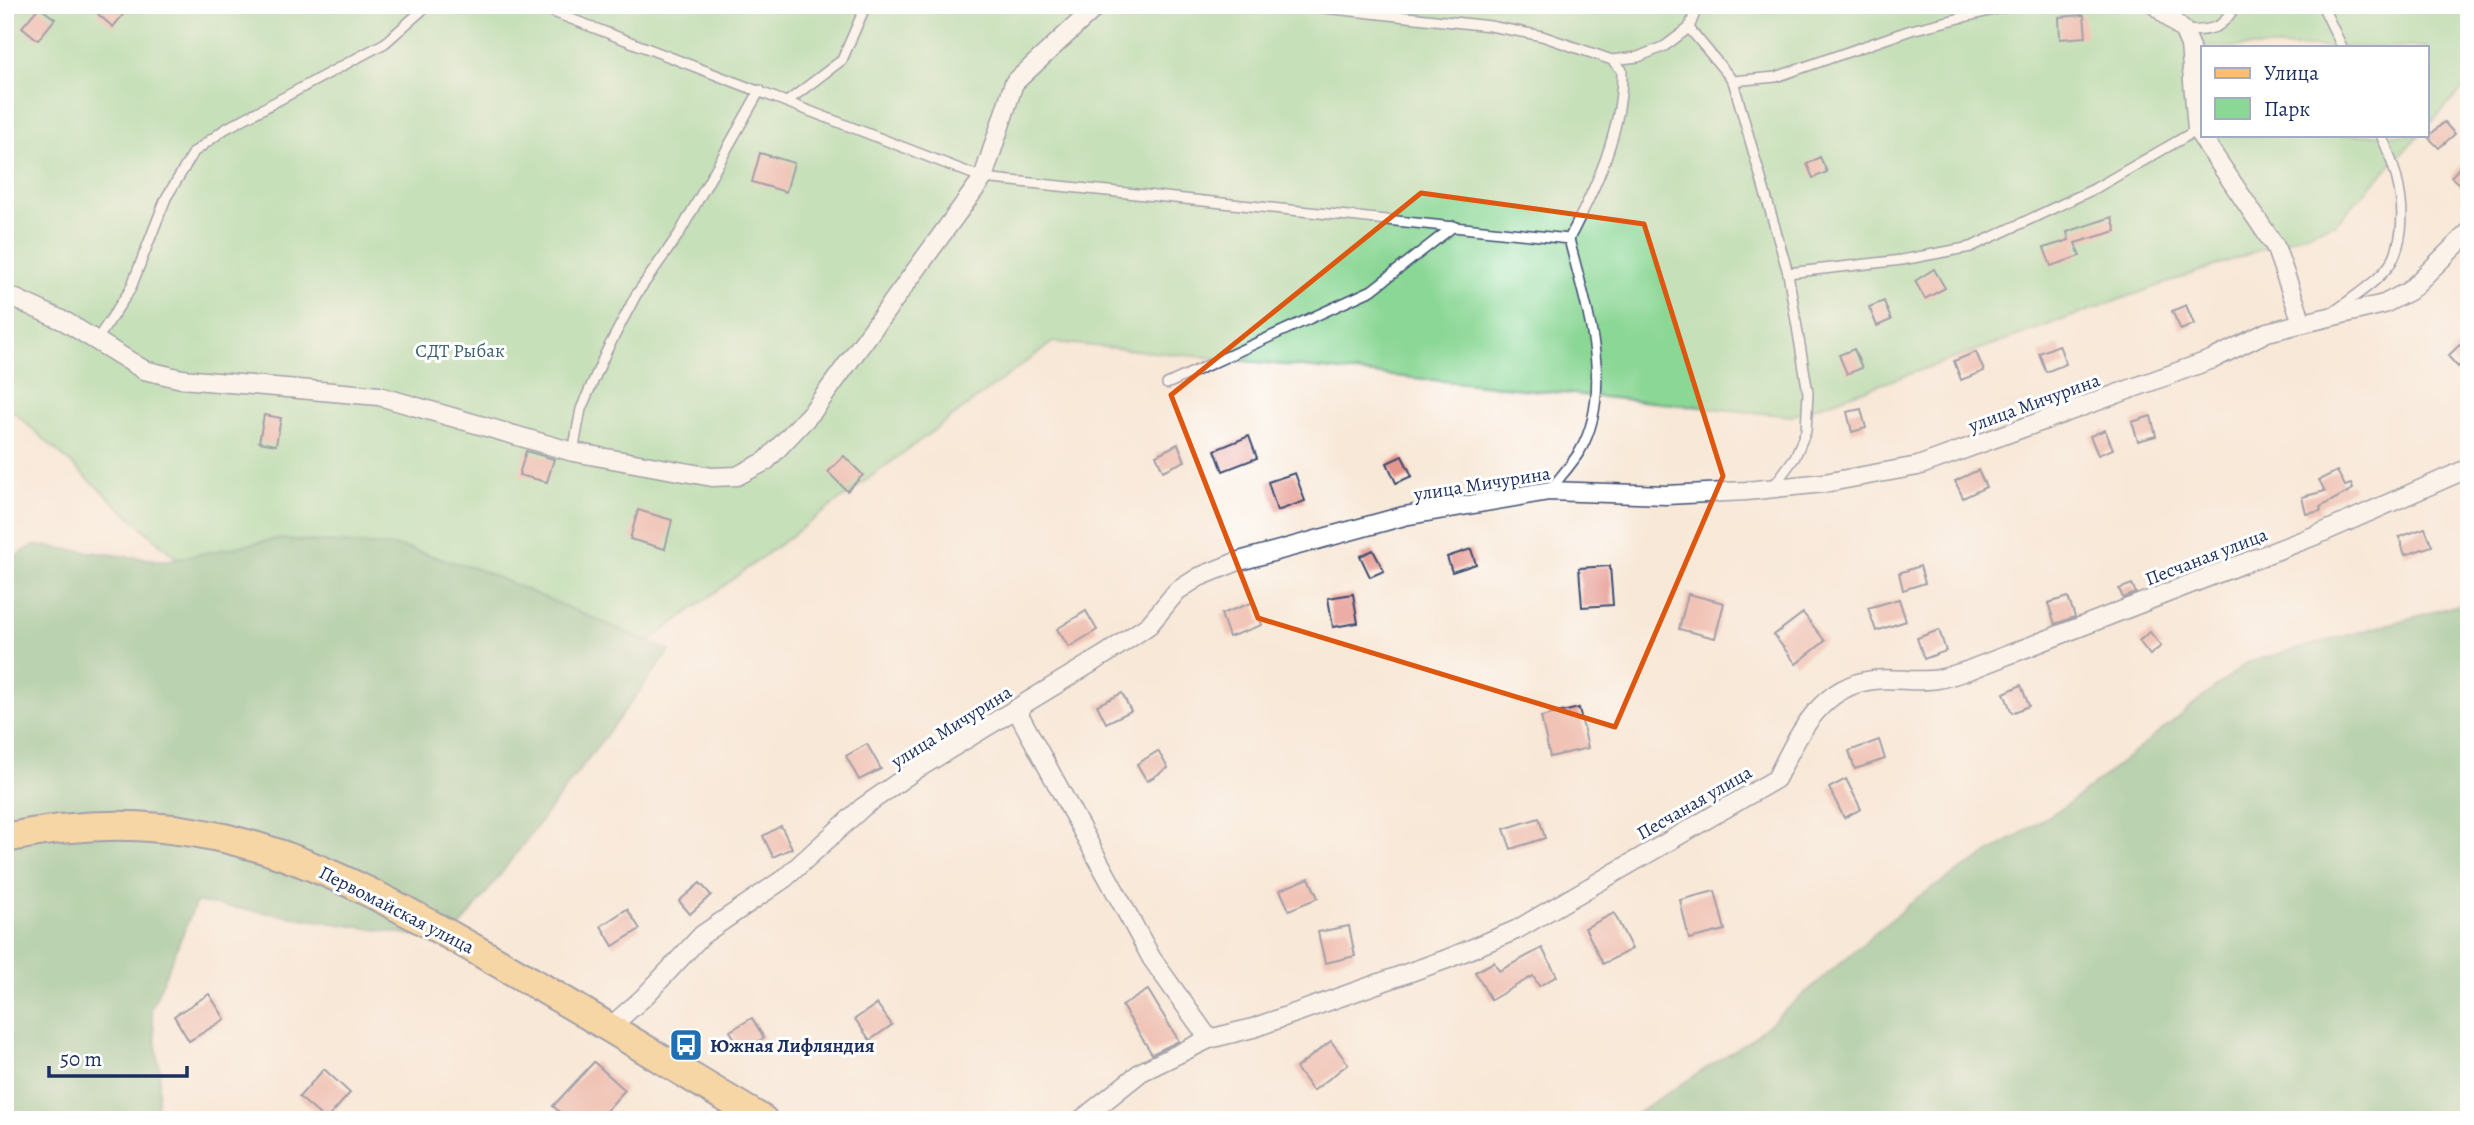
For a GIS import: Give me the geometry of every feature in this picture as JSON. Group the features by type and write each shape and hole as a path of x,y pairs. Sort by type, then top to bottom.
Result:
{"main road":[{"name":"Первомайская улица","path":"5,838 86,826 137,824 212,835 258,846 357,884 572,1004 763,1120"}],"street":[{"path":"5,295 66,322 144,370 182,379 379,396 573,452 712,477 737,476 766,461 813,411 984,178 1014,83 1098,5"},
{"path":"2155,5 2184,31 2190,45 2197,130 2201,136"},
{"path":"2201,136 2275,246 2302,322"},
{"name":"улица Мичурина","path":"609,1028 644,997 702,935 785,878 863,807 917,769 1070,678 1149,625 1177,591 1236,562 1404,516 1549,491 1666,495 1772,489 1824,483 1918,466 2213,359 2267,332 2384,304 2409,291 2469,232"},
{"name":"Песчаная улица","path":"1081,1120 1141,1072 1209,1040 1253,1028 1435,964 1516,930 1776,779 1797,734 1818,710 1844,689 1871,680 1937,680 1969,670 2319,534 2469,468"},
{"path":"1016,709 1152,959 1209,1040"}],"lane":[{"path":"96,341 130,290 166,198 194,152 225,129 385,43 428,5"},
{"path":"535,5 984,178 1569,239"},
{"path":"788,101 842,60 866,5"},
{"path":"1297,5 1490,26 1542,36 1612,60 1638,57 1665,46 1689,28 1698,5"},
{"path":"1733,81 1776,77 1911,30 2014,5"},
{"path":"2184,31 2211,30 2226,22 2236,5"},
{"path":"2322,5 2342,46"},
{"path":"1689,28 1733,81 1788,273 1808,393 1806,431 1795,457 1772,489"},
{"path":"1549,491 1580,450 1594,414 1597,370 1569,239 1598,181 1613,132 1622,70 1612,60"},
{"path":"573,452 581,409 606,352 636,295 678,234 761,90"},
{"path":"1788,273 1902,260 1971,247 2094,189 2197,130"},
{"path":"2324,319 2375,279 2394,258 2404,211 2390,154 2381,136"},
{"path":"1167,384 1371,289 1454,226"}],"highlighted area":[{"path":"1421,193 1644,224 1723,476 1615,727 1258,618 1171,395"}],"green space":[{"name":"СДТ Рыбак","path":"5,5 2207,5 2233,19 2239,5 2469,5 2469,82 2428,126 2428,46 2201,46 2201,136 2418,136 2336,223 1791,416 1053,342 440,796 5,404"},
{"path":"276,539 402,547 480,570 670,651 458,930 425,937 196,902 151,1009 160,1074 156,1120 5,1120 5,563 34,545 165,561"},
{"path":"2469,602 2469,1120 1626,1120 1750,1040 1918,897 2073,801 2246,663"}],"building":[{"path":"105,5 131,5 113,27 98,14"},
{"path":"39,7 55,19 38,40 22,27"},
{"path":"2084,15 2086,37 2060,39 2059,17"},
{"path":"2444,122 2455,134 2439,148 2428,137"},
{"path":"760,153 794,163 786,192 752,182"},
{"path":"1820,157 1827,172 1813,178 1807,164"},
{"path":"2469,157 2469,193 2451,177"},
{"path":"2112,217 2116,231 2075,243 2080,256 2051,266 2044,248 2069,240 2067,232"},
{"path":"1934,269 1945,288 1925,299 1915,281"},
{"path":"1884,301 1891,320 1877,326 1869,307"},
{"path":"2186,305 2194,324 2181,330 2172,311"},
{"path":"2469,336 2469,356 2458,367 2448,356"},
{"path":"2059,345 2066,364 2046,372 2039,353"},
{"path":"1854,349 1862,368 1847,374 1839,355"},
{"path":"1976,352 1984,371 1961,380 1954,361"},
{"path":"1861,409 1866,428 1852,432 1847,412"},
{"path":"264,415 281,418 276,445 259,442"},
{"path":"2151,416 2156,436 2138,441 2132,422"},
{"path":"2105,430 2113,449 2098,455 2090,436"},
{"path":"1249,436 1257,458 1223,471 1215,450"},
{"path":"1178,444 1185,461 1163,471 1156,455"},
{"path":"526,451 554,459 547,482 519,475"},
{"path":"844,456 863,475 847,491 828,472"},
{"path":"1402,456 1412,476 1396,483 1387,463"},
{"path":"1978,470 1986,487 1963,498 1955,481"},
{"path":"2337,471 2345,486 2351,484 2353,489 2320,507 2321,511 2306,514 2302,497 2325,491 2319,480"},
{"path":"1295,473 1305,501 1277,511 1268,482"},
{"path":"638,510 672,520 665,549 630,539"},
{"path":"2425,528 2432,546 2405,555 2399,537"},
{"path":"1471,549 1476,564 1452,572 1447,557"},
{"path":"1373,550 1384,571 1370,577 1360,556"},
{"path":"1610,566 1613,605 1582,607 1579,568"},
{"path":"1920,566 1925,583 1903,590 1899,573"},
{"path":"2132,584 2136,593 2123,598 2119,589"},
{"path":"1353,594 1358,623 1333,627 1328,598"},
{"path":"1688,594 1724,603 1715,638 1679,629"},
{"path":"2068,597 2075,617 2055,624 2048,603"},
{"path":"1899,599 1906,621 1876,631 1868,608"},
{"path":"1254,602 1262,625 1229,637 1221,614"},
{"path":"1086,611 1097,630 1069,647 1057,629"},
{"path":"1803,613 1825,641 1796,664 1774,635"},
{"path":"1939,630 1946,651 1924,659 1917,638"},
{"path":"2150,632 2161,646 2150,655 2139,641"},
{"path":"2021,685 2029,706 2012,713 2004,693"},
{"path":"1122,693 1131,711 1106,723 1097,705"},
{"path":"1579,708 1588,748 1550,757 1541,717"},
{"path":"1879,740 1885,759 1855,769 1849,751"},
{"path":"867,744 881,769 859,780 846,756"},
{"path":"1158,751 1168,768 1147,781 1137,764"},
{"path":"1846,779 1861,809 1844,818 1829,788"},
{"path":"1539,818 1545,838 1511,849 1504,829"},
{"path":"781,826 792,848 773,857 763,836"},
{"path":"1309,878 1318,898 1289,910 1280,890"},
{"path":"700,883 711,895 690,914 679,901"},
{"path":"1715,891 1725,930 1689,939 1680,900"},
{"path":"627,909 640,929 613,946 601,926"},
{"path":"1614,913 1632,949 1603,964 1585,928"},
{"path":"1349,926 1355,956 1325,963 1318,932"},
{"path":"1542,948 1557,976 1539,986 1533,976 1491,1000 1475,972 1494,962 1499,971"},
{"path":"1148,990 1179,1041 1152,1054 1122,1006"},
{"path":"209,994 225,1019 189,1041 174,1016"},
{"path":"877,1004 892,1025 870,1040 855,1019"},
{"path":"752,1018 764,1038 742,1051 730,1031"},
{"path":"1331,1041 1348,1064 1313,1091 1296,1068"},
{"path":"594,1062 625,1090 598,1120 568,1120 553,1106"},
{"path":"324,1069 350,1093 326,1120 299,1097"}],"place":[{"name":"Южная Лифляндия","path":"686,1045"}]}
